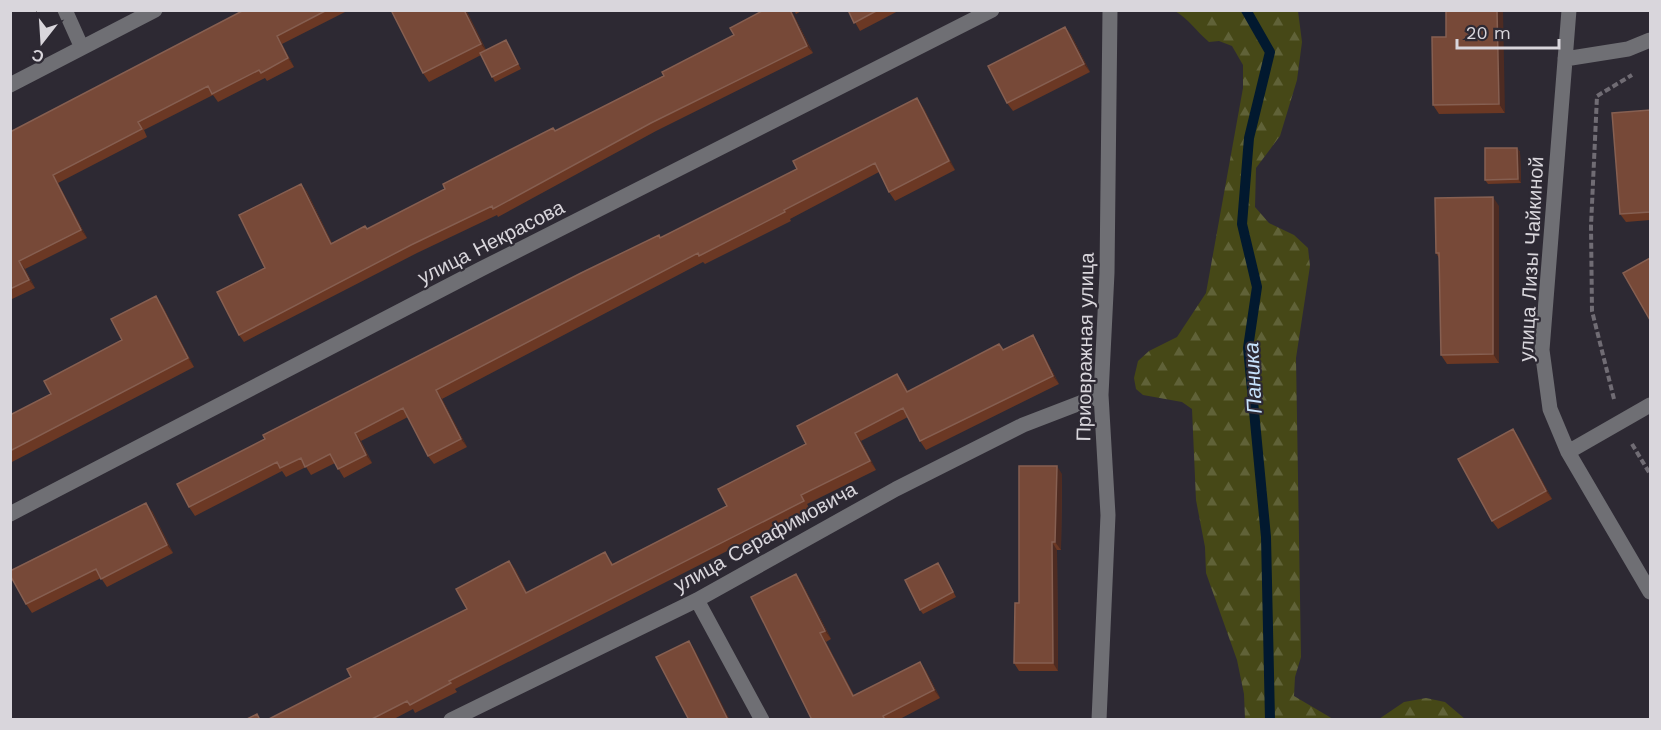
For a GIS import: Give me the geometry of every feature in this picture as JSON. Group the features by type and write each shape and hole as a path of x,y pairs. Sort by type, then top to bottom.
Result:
{"street":[{"path":"65,10 82,48"},
{"path":"10,85 155,10"},
{"name":"улица Некрасова","path":"10,514 492,264 992,10"},
{"name":"Приовражная улица","path":"1099,720 1108,515 1101,395 1107,273 1110,10"},
{"name":"улица Лизы Чайкиной","path":"1569,10 1542,350 1550,409 1568,452 1650,592"},
{"path":"1565,59 1628,49 1650,40"},
{"name":"улица Серафимовича","path":"451,720 697,600 907,483 1023,425 1101,395"},
{"path":"1568,452 1650,405"},
{"path":"697,600 762,720"}],"path":[{"path":"1642,70 1597,96 1591,226 1592,311 1620,422 1650,474"}],"green space":[{"path":"1175,11 1298,11 1302,42 1297,80 1280,136 1256,168 1255,207 1269,223 1294,235 1308,248 1310,266 1296,358 1301,657 1295,677 1294,696 1333,719 1245,719 1244,694 1237,660 1206,573 1205,547 1196,500 1192,409 1182,402 1143,395 1136,389 1134,378 1138,361 1149,351 1177,337 1206,293 1243,88 1243,65 1232,46 1219,41 1209,42"},
{"path":"1426,698 1445,702 1465,719 1379,719 1404,702"}],"building":[{"path":"244,10 327,10 277,36 288,58 261,73 259,70 212,94 208,86 138,122 142,129 53,175 81,230 19,261 29,280 10,289 10,132"},
{"path":"391,10 464,10 481,44 423,73"},
{"path":"764,10 790,10 807,46 651,123 493,209 492,206 411,245 239,335 217,292 265,268 239,215 301,184 331,244 365,226 367,229 445,189 443,184 553,128 555,131 664,76 662,72 734,35 730,28"},
{"path":"848,10 878,10 854,23"},
{"path":"1446,10 1497,10 1499,104 1433,105 1432,37 1446,37"},
{"path":"1065,27 1084,64 1007,103 988,66"},
{"path":"506,40 518,64 492,77 480,53"},
{"path":"917,98 949,161 889,192 875,163 784,210 785,212 699,256 698,253 436,390 461,439 428,456 403,408 355,433 366,455 338,469 330,454 305,467 301,458 280,468 277,462 189,507 177,484 265,439 263,435 581,273 659,235 660,238 797,169 793,161"},
{"path":"1650,110 1650,212 1620,214 1612,113"},
{"path":"1485,148 1517,148 1518,179 1485,180"},
{"path":"1493,197 1493,354 1441,355 1439,253 1436,253 1435,198"},
{"path":"1650,258 1650,320 1623,273"},
{"path":"156,296 188,358 10,451 10,415 51,394 44,381 122,340 111,319"},
{"path":"1033,335 1053,376 920,441 903,408 855,433 870,461 801,495 804,501 449,681 451,683 410,705 407,701 370,720 267,720 351,677 347,669 467,609 456,589 509,561 526,593 605,552 612,565 727,506 718,489 806,444 797,426 897,374 907,392 999,344 1003,350"},
{"path":"1513,429 1546,491 1492,521 1458,459"},
{"path":"1019,466 1057,466 1055,542 1052,542 1053,663 1014,663 1015,603 1019,603"},
{"path":"146,503 167,545 101,579 96,569 26,604 10,571"},
{"path":"938,563 953,592 920,610 905,580"},
{"path":"796,574 825,631 820,633 853,696 920,662 934,690 883,716 885,720 812,720 751,597"},
{"path":"689,641 728,720 689,720 656,657"},
{"path":"257,714 260,720 245,720"}],"waterway":[{"name":"Паника","path":"1246,10 1270,52 1249,138 1242,224 1257,287 1248,348 1266,537 1270,720"}]}
